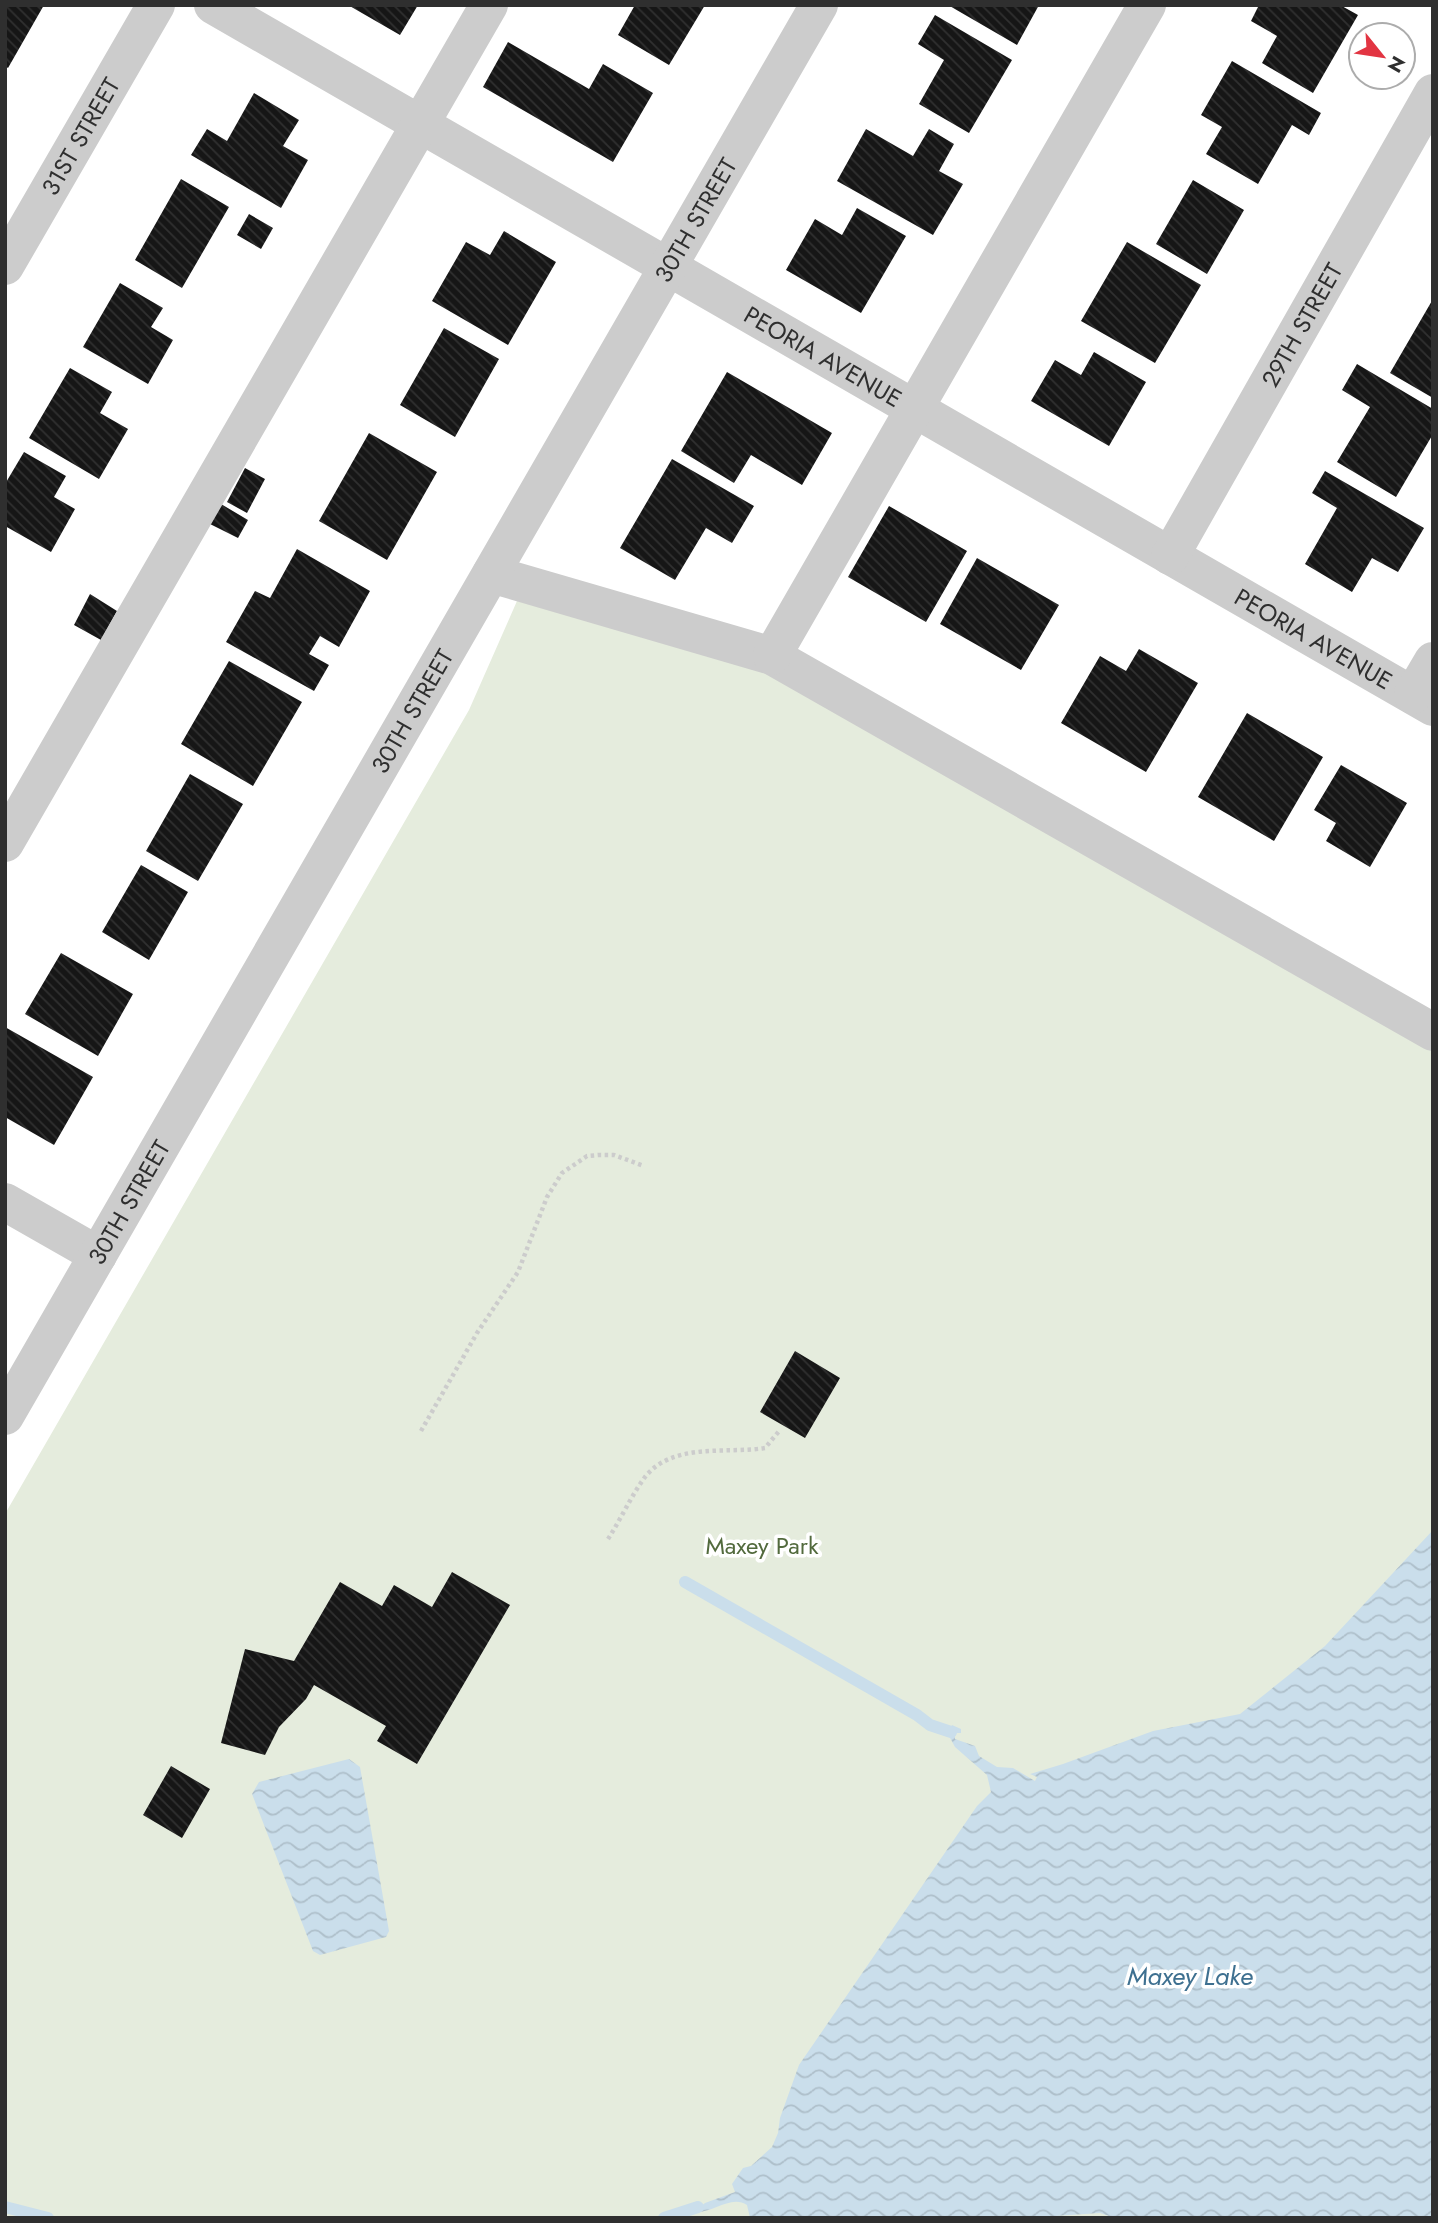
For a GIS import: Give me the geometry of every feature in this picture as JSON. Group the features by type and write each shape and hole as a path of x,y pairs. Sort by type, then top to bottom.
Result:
{"street":[{"name":"31ST STREET","path":"5,266 156,5"},
{"name":"PEORIA AVENUE","path":"213,5 1423,701"},
{"path":"5,843 489,5"},
{"name":"30TH STREET","path":"5,1416 819,5"},
{"path":"772,656 1147,5"},
{"name":"29TH STREET","path":"1170,556 1433,93"},
{"path":"491,574 772,656 1433,1032"},
{"path":"1423,701 1433,661"},
{"path":"5,1202 98,1255"}],"path":[{"path":"421,1432 477,1333 518,1272 547,1197 562,1173 587,1156 614,1155 644,1166"},
{"path":"608,1539 640,1485 658,1465 687,1453 765,1448 780,1430"}],"green space":[{"name":"Maxey Park","path":"517,601 763,662 1433,1038 1433,2218 5,2218 5,1514 469,710"}],"water":[{"name":"Maxey Lake","path":"1433,1530 1433,2218 1115,2218 1100,2213 1025,2218 750,2218 747,2205 741,2202 694,2212 705,2203 735,2192 732,2184 743,2168 751,2166 772,2147 799,2065 977,1806 991,1792 987,1775 955,1747 949,1736 952,1725 961,1729 961,1733 955,1733 955,1739 975,1746 979,1756 997,1767 1013,1768 1035,1781 1037,1777 1030,1774 1153,1731 1240,1714 1325,1646"},
{"path":"349,1759 360,1767 389,1931 386,1937 320,1955 313,1951 252,1794 259,1782"}],"building":[{"path":"5,5 44,5 8,68 5,66"},
{"path":"348,5 418,5 400,35"},
{"path":"635,5 705,5 669,65 618,35"},
{"path":"948,5 1039,5 1017,45"},
{"path":"1259,5 1340,5 1358,15 1355,21 1347,21 1347,34 1313,93 1262,63 1277,36 1251,21"},
{"path":"935,15 1012,60 969,133 919,104 944,60 918,44"},
{"path":"508,42 589,89 603,64 653,93 613,162 483,87"},
{"path":"1232,61 1321,113 1309,135 1292,125 1258,184 1206,154 1222,127 1201,115"},
{"path":"254,93 299,120 283,146 308,160 281,208 191,155 207,129 227,141"},
{"path":"866,129 913,156 929,129 954,144 939,171 963,184 933,235 837,181"},
{"path":"181,179 229,207 182,288 135,260"},
{"path":"1193,180 1244,210 1207,274 1156,244"},
{"path":"857,208 906,236 861,313 786,270 815,219 842,235"},
{"path":"249,214 273,228 261,249 237,235"},
{"path":"504,231 556,262 508,345 432,301 466,242 490,255"},
{"path":"1127,242 1201,285 1155,363 1081,321"},
{"path":"120,283 163,308 151,327 173,340 148,384 83,347"},
{"path":"1433,299 1433,398 1390,373"},
{"path":"444,328 499,359 455,437 400,405"},
{"path":"1094,352 1146,382 1109,446 1031,401 1055,360 1081,375"},
{"path":"1357,364 1433,409 1433,434 1396,497 1337,462 1370,407 1342,390"},
{"path":"70,368 112,392 100,413 128,429 99,479 29,438"},
{"path":"727,372 832,433 802,485 751,455 734,483 681,451"},
{"path":"369,433 437,472 387,560 319,521"},
{"path":"24,452 66,476 54,497 75,509 51,552 5,526 5,484"},
{"path":"672,459 754,506 732,543 706,528 675,580 620,548"},
{"path":"245,468 265,479 247,513 227,502"},
{"path":"1325,471 1424,528 1398,572 1372,558 1352,592 1305,564 1337,508 1312,493"},
{"path":"221,504 248,520 238,538 210,524"},
{"path":"889,506 967,551 926,622 848,577"},
{"path":"297,549 370,591 339,647 320,636 309,654 329,665 314,691 226,642 255,591 270,598"},
{"path":"977,558 1059,605 1021,670 940,624"},
{"path":"90,594 117,611 101,640 74,625"},
{"path":"1139,649 1198,683 1146,772 1061,723 1100,656 1126,671"},
{"path":"229,661 302,702 253,786 181,744"},
{"path":"1247,713 1323,757 1274,841 1198,797"},
{"path":"1341,765 1407,803 1370,867 1326,841 1336,823 1314,810"},
{"path":"190,774 243,804 198,881 146,851"},
{"path":"141,865 188,892 149,960 102,932"},
{"path":"61,953 133,994 98,1056 25,1014"},
{"path":"5,1027 93,1077 54,1145 5,1117"},
{"path":"795,1351 840,1378 805,1438 760,1412"},
{"path":"452,1572 510,1605 417,1764 377,1741 386,1726 314,1685 306,1699 279,1727 265,1755 221,1743 245,1649 294,1661 340,1582 382,1606 394,1585 432,1607"},
{"path":"171,1766 210,1789 182,1838 143,1815"}],"waterway":[{"path":"685,1582 930,1725 951,1732"},
{"path":"5,2207 48,2218"},
{"path":"664,2218 698,2207"}]}
